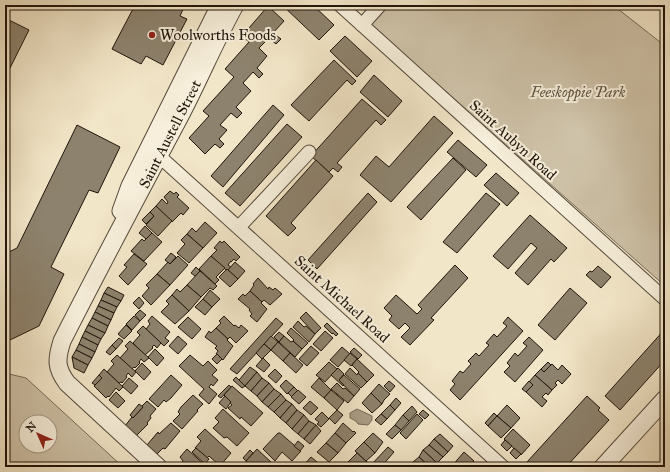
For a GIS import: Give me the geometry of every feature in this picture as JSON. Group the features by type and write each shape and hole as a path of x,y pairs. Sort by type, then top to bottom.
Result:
{"street":[{"name":"Saint Austell Street","path":"102,262 130,186 220,5"},
{"name":"Saint Austell Street","path":"158,467 67,383 60,372 58,359 62,342 102,262 159,156 235,5"},
{"name":"Saint Aubyn Road","path":"340,5 665,299"},
{"path":"362,25 380,5"},
{"path":"239,227 310,152"},
{"name":"Saint Michael Road","path":"159,156 503,467"},
{"path":"603,467 665,399"}],"green space":[{"name":"Feeskoppie Park","path":"387,5 613,5 665,46 665,286 370,24"},
{"path":"5,373 26,378 123,467 5,467"}],"shaded area":[{"path":"357,409 372,416 372,420 368,425 358,424 350,418 350,413"}],"building":[{"path":"135,5 140,5 146,8 148,5 185,5 180,16 187,19 163,65 146,56 141,64 112,49"},
{"path":"282,5 313,5 334,25 319,40"},
{"path":"268,6 284,21 273,33 281,39 276,44 269,38 259,48 267,56 257,68 263,74 259,78 253,72 243,83 251,91 236,107 242,113 237,118 231,113 220,125 227,130 219,139 224,144 220,148 215,144 205,154 189,138 209,116 203,111 234,77 225,69 249,42 242,36"},
{"path":"5,18 29,30 5,78"},
{"path":"345,36 372,61 357,77 330,51"},
{"path":"334,60 356,81 352,85 347,80 309,121 291,105"},
{"path":"374,75 402,101 388,117 360,92"},
{"path":"362,99 386,120 381,125 376,120 337,163 342,167 338,172 333,168 329,172 311,156"},
{"path":"273,105 284,115 223,187 211,176"},
{"path":"434,116 453,133 391,202 360,175 376,156 389,167"},
{"path":"287,124 302,137 240,206 225,193"},
{"path":"77,125 120,147 98,193 89,190 51,267 64,274 39,326 10,340 5,339 5,254 17,248"},
{"path":"458,140 487,165 476,177 447,152"},
{"path":"453,158 466,170 421,220 407,207"},
{"path":"316,160 333,176 291,223 296,228 288,236 266,216"},
{"path":"496,173 519,193 507,206 484,185"},
{"path":"170,191 174,194 176,192 179,195 177,197 189,208 183,215 181,213 172,222 156,206 162,199 167,204 168,202 164,197"},
{"path":"368,193 377,202 317,269 308,260"},
{"path":"486,193 500,204 457,253 443,242"},
{"path":"156,206 172,221 158,236 146,225 154,216 150,212"},
{"path":"150,212 154,216 146,224 142,220"},
{"path":"530,215 567,248 554,262 551,259 528,285 515,273 537,248 531,243 508,269 493,256"},
{"path":"205,222 217,233 203,248 187,234 192,228 196,232"},
{"path":"145,226 152,233 146,239 139,233"},
{"path":"152,233 162,242 144,261 131,251 142,239 144,241"},
{"path":"187,234 203,248 189,263 177,253 185,244 181,240"},
{"path":"220,241 222,243 224,241 240,257 236,261 234,259 231,261 228,265 231,267 228,270 226,270 211,256 217,250 214,248"},
{"path":"171,253 176,257 170,264 165,260"},
{"path":"134,254 147,264 128,285 119,276 127,267 124,265"},
{"path":"178,256 188,265 170,285 157,274 168,262 170,264"},
{"path":"211,256 225,268 216,277 219,280 215,284 199,269"},
{"path":"235,262 245,271 238,279 228,270"},
{"path":"455,265 468,278 431,318 434,320 410,345 401,337 410,328 405,323 399,329 389,320 392,316 384,308 396,295 417,314 422,309 418,305"},
{"path":"598,266 611,277 601,288 586,275"},
{"path":"196,267 200,271 195,276 191,273"},
{"path":"227,269 238,279 230,287 219,277"},
{"path":"200,271 217,286 213,290 210,288 201,297 187,285"},
{"path":"157,274 170,285 151,305 142,296 149,288 146,285"},
{"path":"258,278 268,289 269,287 273,290 275,288 282,294 270,305 264,300 262,302 250,291"},
{"path":"187,285 201,297 189,311 172,295 177,289 180,292"},
{"path":"108,287 124,295 121,301 104,293"},
{"path":"570,288 587,303 555,340 538,325"},
{"path":"210,290 220,299 212,307 203,299"},
{"path":"250,291 267,309 257,322 250,316 252,314 249,310 250,309 238,299 243,294 245,296"},
{"path":"104,293 121,301 117,307 101,300"},
{"path":"172,295 189,311 175,324 161,312 169,304 166,301"},
{"path":"139,297 144,303 139,309 133,303"},
{"path":"203,299 212,307 205,315 195,307"},
{"path":"101,300 117,307 114,313 98,306"},
{"path":"98,306 114,313 111,320 95,312"},
{"path":"140,310 146,315 140,321 135,315"},
{"path":"95,312 111,320 108,326 92,318"},
{"path":"306,312 321,328 315,334 300,318"},
{"path":"134,316 140,321 132,330 126,324"},
{"path":"152,316 170,332 165,338 169,341 164,346 146,329 150,324 148,321"},
{"path":"224,316 234,326 235,325 239,328 241,325 248,331 236,343 230,337 228,339 216,328 221,323 219,321"},
{"path":"188,317 201,329 192,339 178,327"},
{"path":"508,317 523,331 460,400 450,390 455,384 452,381 460,371 463,373 471,364 468,361 476,353 479,356 489,345 486,343 494,334 497,337 507,326 503,323"},
{"path":"92,318 108,326 105,333 88,325"},
{"path":"276,318 283,324 237,374 230,369"},
{"path":"298,321 315,334 309,342 293,327"},
{"path":"327,323 338,334 336,336 324,326"},
{"path":"88,325 105,333 101,339 85,331"},
{"path":"126,325 132,331 124,339 118,334"},
{"path":"143,326 161,343 157,348 154,345 152,347 153,348 145,355 133,343 140,335 137,332"},
{"path":"216,328 233,346 223,360 216,354 218,351 215,348 217,346 205,337 209,331 211,333"},
{"path":"291,328 308,343 302,349 287,333"},
{"path":"665,329 665,360 620,410 605,396"},
{"path":"85,331 101,339 98,345 82,337"},
{"path":"325,331 333,338 321,351 313,344"},
{"path":"279,332 284,336 279,342 274,337"},
{"path":"178,336 187,344 178,354 169,346"},
{"path":"271,336 278,342 271,350 264,344"},
{"path":"284,336 291,342 293,341 302,349 295,357 279,342"},
{"path":"82,337 98,345 95,352 79,344"},
{"path":"529,337 543,350 515,382 504,372 510,366 507,363 515,353 518,356 527,346 523,343"},
{"path":"119,338 123,341 116,349 112,345"},
{"path":"130,341 149,358 144,362 141,359 139,362 140,363 132,369 120,358 128,349 125,346"},
{"path":"278,342 290,353 283,361 271,350"},
{"path":"79,344 95,352 92,358 76,350"},
{"path":"264,344 271,350 262,359 256,353"},
{"path":"112,345 116,349 110,355 106,352"},
{"path":"311,346 319,353 307,366 299,359"},
{"path":"342,347 350,354 338,367 330,360"},
{"path":"354,348 362,355 358,359 350,352"},
{"path":"155,349 164,358 157,366 148,357"},
{"path":"76,350 92,358 88,365 72,357"},
{"path":"290,353 303,365 296,373 283,361"},
{"path":"350,353 357,359 351,366 344,360"},
{"path":"217,354 222,359 217,364 212,359"},
{"path":"117,355 136,372 132,377 128,373 126,376 127,377 122,383 119,383 107,372 114,364 111,361"},
{"path":"190,355 203,366 208,361 217,370 212,375 218,380 213,386 211,384 209,387 217,394 209,404 199,395 204,389 179,366"},
{"path":"72,357 88,365 84,373 74,368"},
{"path":"263,358 270,365 264,372 256,366"},
{"path":"357,359 374,375 367,382 352,365"},
{"path":"329,362 337,369 325,382 316,375"},
{"path":"548,362 551,365 544,372 541,369"},
{"path":"142,363 151,372 144,380 135,371"},
{"path":"552,364 558,370 562,365 571,374 562,384 558,380 555,383 557,385 552,390 535,375 541,369 544,372"},
{"path":"250,367 257,372 245,386 239,380"},
{"path":"338,368 344,374 339,380 344,385 343,386 331,375"},
{"path":"350,368 357,375 358,373 367,382 361,388 345,374"},
{"path":"104,369 123,387 119,391 116,388 109,397 108,396 106,398 94,386 102,378 99,375"},
{"path":"275,369 282,376 276,383 268,376"},
{"path":"257,372 262,378 251,391 245,386"},
{"path":"99,375 102,378 95,385 92,383"},
{"path":"171,375 182,385 171,398 166,402 164,400 158,407 149,399"},
{"path":"344,375 360,389 354,396 339,380"},
{"path":"535,375 552,390 548,395 546,393 542,397 547,401 542,407 526,392 533,385 529,382"},
{"path":"236,377 245,386 242,388 233,380"},
{"path":"129,378 138,386 131,394 122,386"},
{"path":"262,378 269,383 257,396 251,391"},
{"path":"319,378 331,390 324,398 311,387"},
{"path":"286,380 294,387 287,394 280,386"},
{"path":"389,381 395,386 390,392 384,386"},
{"path":"529,381 533,385 526,392 522,389"},
{"path":"269,383 274,389 262,402 257,396"},
{"path":"337,383 354,396 348,403 331,389"},
{"path":"379,384 390,394 382,404 371,393"},
{"path":"229,385 231,387 221,398 218,396"},
{"path":"232,386 263,413 251,426 241,417 240,419 228,408 232,405 224,395"},
{"path":"294,387 298,391 292,397 288,393"},
{"path":"274,389 281,394 268,407 262,402"},
{"path":"298,390 306,397 299,404 291,397"},
{"path":"331,390 344,401 337,410 324,398"},
{"path":"116,392 125,401 118,408 109,400"},
{"path":"371,393 382,404 372,413 362,403"},
{"path":"281,394 286,400 274,412 268,407"},
{"path":"193,395 203,404 182,429 173,421 180,414 178,412 181,407"},
{"path":"225,396 231,402 226,409 219,403"},
{"path":"587,396 600,408 598,410 609,420 566,467 532,467 527,462"},
{"path":"396,398 401,403 395,410 390,405"},
{"path":"286,400 292,404 280,418 274,412"},
{"path":"147,401 156,409 150,416 151,418 147,423 148,424 136,436 125,426"},
{"path":"310,401 318,408 311,415 303,408"},
{"path":"139,404 143,407 133,418 130,415"},
{"path":"292,404 297,410 286,423 280,418"},
{"path":"390,405 395,410 387,419 381,414"},
{"path":"507,405 520,418 511,428 497,416"},
{"path":"412,406 417,412 409,421 403,415"},
{"path":"223,409 249,433 237,446 227,437 224,438 213,428 219,422 215,418"},
{"path":"297,410 304,415 292,429 286,423"},
{"path":"337,410 343,415 335,424 329,418"},
{"path":"423,410 429,415 425,419 419,414"},
{"path":"322,412 329,419 321,427 317,424 319,422 315,419"},
{"path":"494,413 497,416 488,426 485,423"},
{"path":"381,414 387,419 381,425 375,420"},
{"path":"417,414 423,420 406,439 400,433"},
{"path":"304,415 309,421 298,434 292,429"},
{"path":"403,415 409,421 401,430 395,425"},
{"path":"497,416 511,428 501,438 488,426"},
{"path":"309,421 316,425 304,439 298,434"},
{"path":"171,423 180,431 165,449 163,448 157,454 147,445 158,432 159,434"},
{"path":"343,423 356,433 346,443 335,433"},
{"path":"316,425 321,431 310,444 304,439"},
{"path":"395,425 401,430 392,439 386,434"},
{"path":"205,429 231,453 220,466 209,456 207,458 195,448 201,441 197,437"},
{"path":"513,429 530,445 521,455 504,439"},
{"path":"278,433 280,433 301,451 292,461 282,452 275,461 263,449"},
{"path":"335,433 346,443 338,453 326,443"},
{"path":"373,433 383,442 375,453 364,442"},
{"path":"440,434 453,446 448,452 434,439"},
{"path":"434,439 448,452 443,457 429,445"},
{"path":"505,440 512,446 507,451 501,445"},
{"path":"298,441 304,446 300,451 294,446"},
{"path":"364,442 375,453 366,461 355,451"},
{"path":"326,443 338,453 329,462 317,452"},
{"path":"429,445 443,457 437,463 423,450"},
{"path":"388,447 394,452 381,467 370,466"},
{"path":"196,448 209,459 205,464 192,452"},
{"path":"514,448 521,454 516,459 510,453"},
{"path":"187,449 207,467 178,467 183,461 180,457"},
{"path":"257,449 272,463 269,467 253,467 246,461"},
{"path":"250,450 253,453 246,461 243,458"},
{"path":"423,450 437,463 434,467 430,467 419,457"},
{"path":"464,452 474,461 469,467 451,467"},
{"path":"357,453 367,462 363,467 353,467 348,462"},
{"path":"311,457 323,467 302,467"},
{"path":"419,457 430,467 419,467 413,462"}],"place":[{"name":"Woolworths Foods","path":"152,35"}]}
